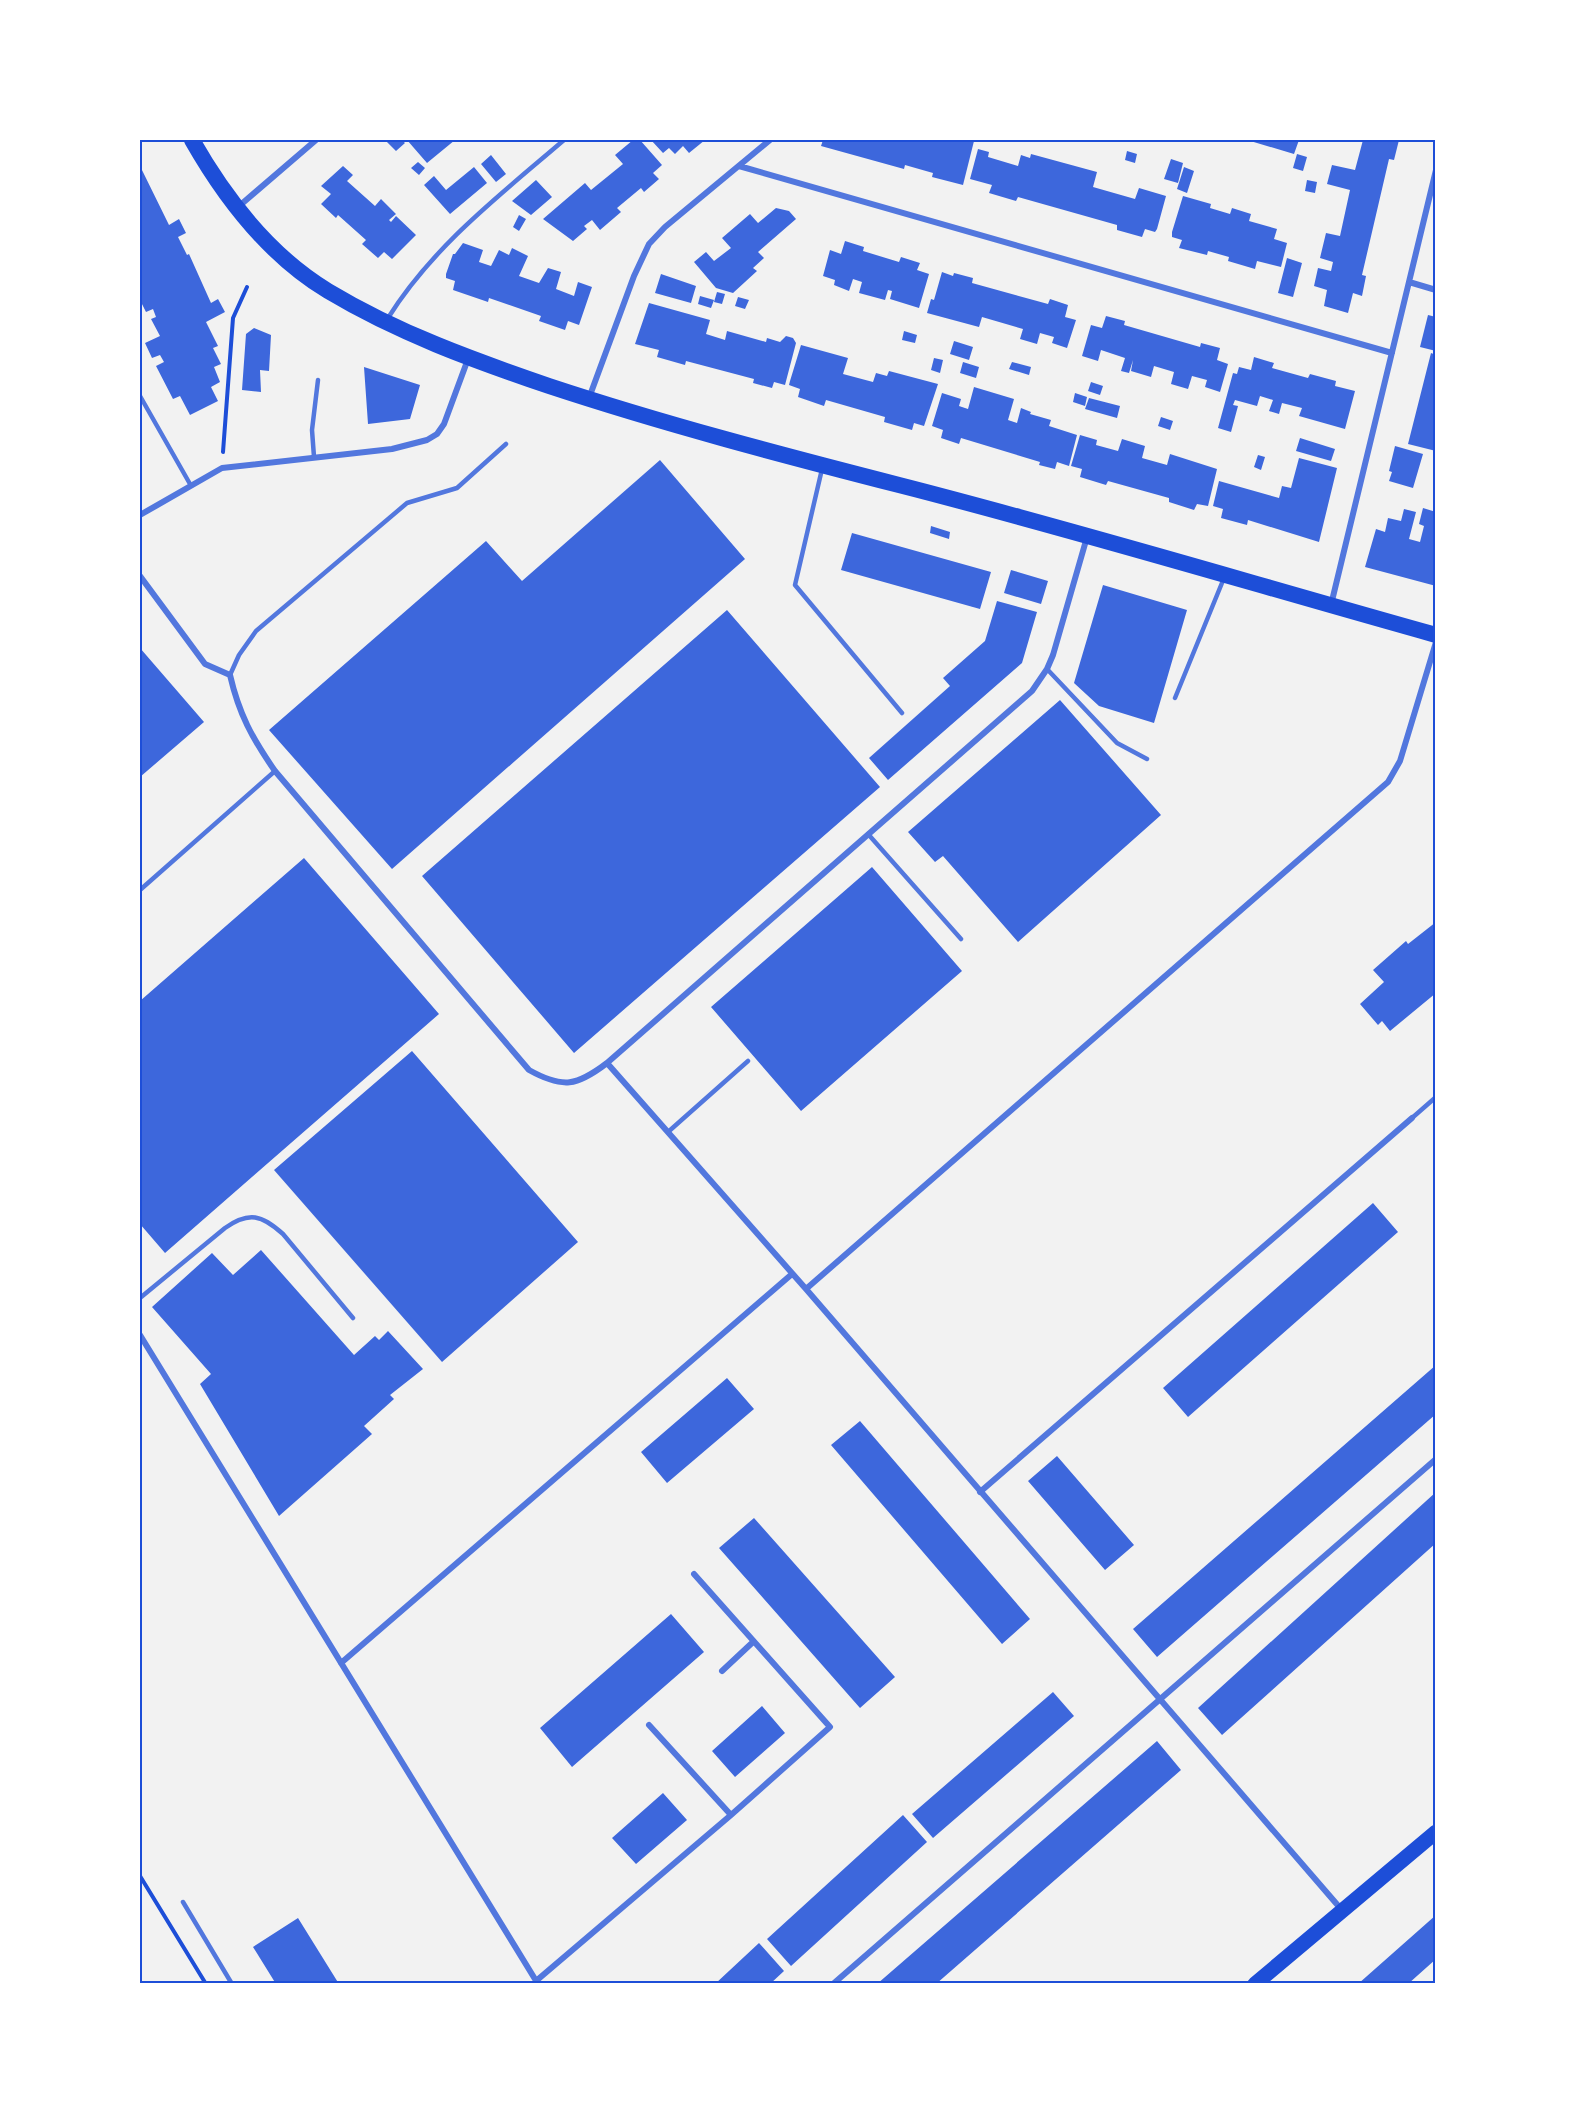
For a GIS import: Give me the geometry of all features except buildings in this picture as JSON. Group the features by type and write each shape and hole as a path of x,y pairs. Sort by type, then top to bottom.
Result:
{"highway":[{"path":"192,140 238,207 262,237 289,264 327,291 385,322 469,359 589,399 823,466 1436,634"}],"main road":[{"path":"1255,1983 1436,1832"}],"street":[{"path":"238,207 316,140"},
{"path":"589,399 634,276 649,244 665,227 770,140"},
{"path":"739,166 1392,353"},
{"path":"1331,606 1436,170"},
{"path":"1409,282 1436,290"},
{"path":"140,515 190,484 222,468 392,449 417,444 437,434 444,424 469,359"},
{"path":"140,576 205,664 230,675 237,707 251,736 275,771 529,1070 547,1081 564,1084 585,1080 607,1063 1032,691 1047,669 1087,537"},
{"path":"806,1289 1388,782 1400,761 1436,642"},
{"path":"607,1063 806,1289 1341,1909"},
{"path":"980,1492 1412,1118"},
{"path":"341,1663 792,1274"},
{"path":"140,1335 537,1982 830,1727 694,1574"},
{"path":"833,1983 1436,1458"},
{"path":"722,1671 753,1642"},
{"path":"649,1725 731,1815"}],"lane":[{"path":"385,322 405,291 459,231 564,140"},
{"path":"314,458 312,430 318,380"},
{"path":"140,396 190,484"},
{"path":"230,675 239,655 256,631 398,510 407,503 457,488 506,444"},
{"path":"823,466 795,585 902,713"},
{"path":"1175,698 1225,576"},
{"path":"1047,669 1117,743 1147,759"},
{"path":"140,890 275,771"},
{"path":"868,834 961,939"},
{"path":"668,1132 748,1061"},
{"path":"1412,1118 1436,1097"},
{"path":"140,1298 225,1228 238,1219 247,1217 271,1223 283,1234 353,1318"},
{"path":"183,1902 232,1983"}],"path":[{"path":"222,468 233,318 247,287"},
{"path":"140,1876 206,1983"}]}
